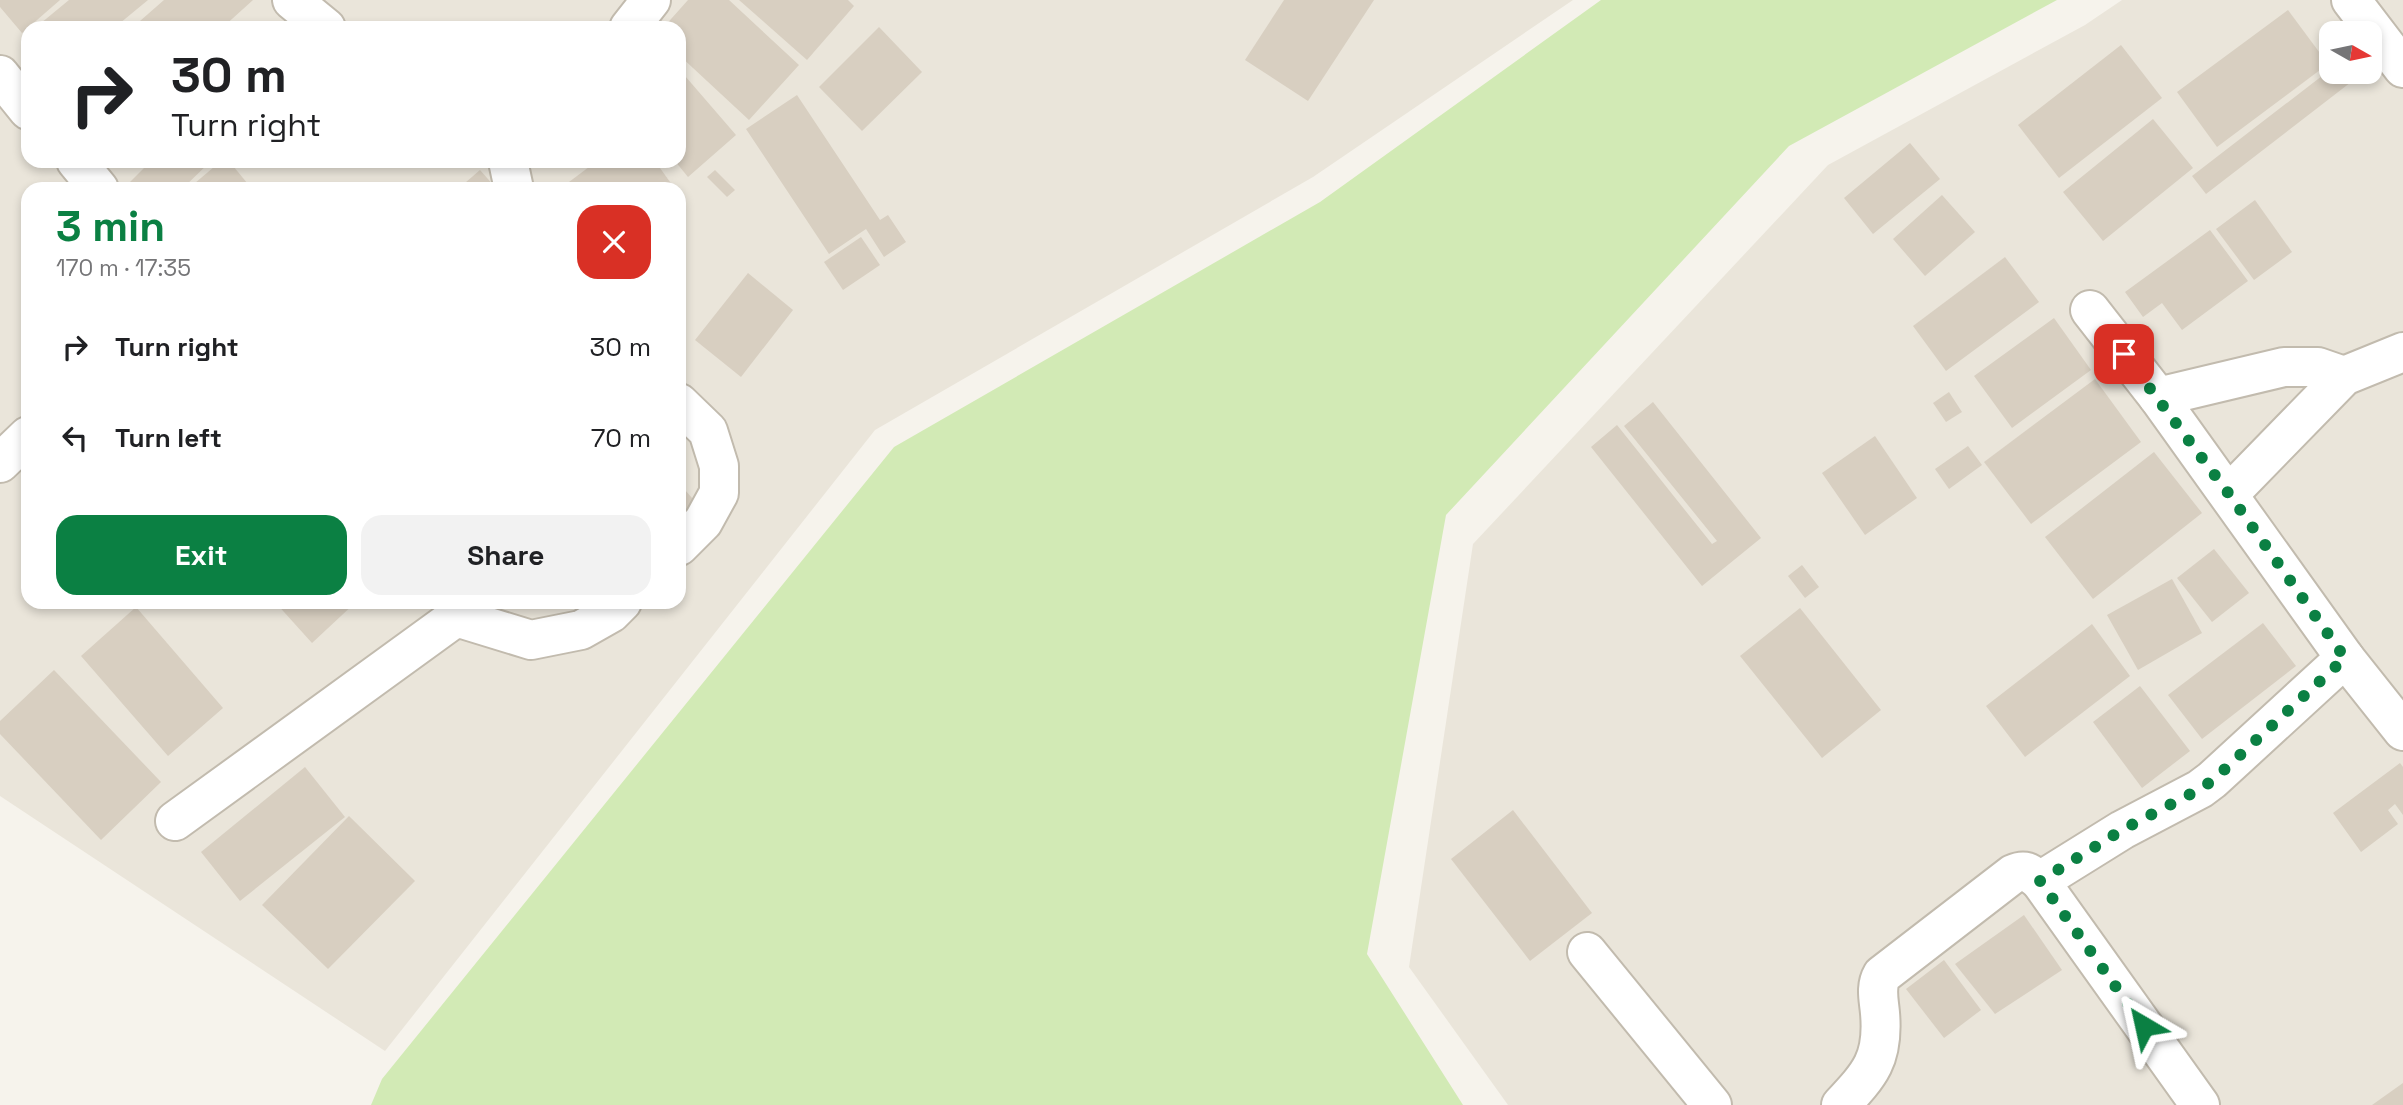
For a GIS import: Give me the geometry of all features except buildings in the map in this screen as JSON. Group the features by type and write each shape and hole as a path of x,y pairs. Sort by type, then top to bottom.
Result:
{"street":[{"path":"292,0 318,21"},
{"path":"634,21 651,0"},
{"path":"2351,0 2403,68"},
{"path":"0,75 21,101"},
{"path":"82,168 93,182"},
{"path":"2090,310 2158,397 2345,658 2403,731"},
{"path":"2229,494 2344,376 2403,352"},
{"path":"2158,397 2284,367 2318,368 2344,376"},
{"path":"686,410 708,431 719,466 719,493 703,522 686,539"},
{"path":"0,463 21,443"},
{"path":"175,821 450,610 531,640 581,630 615,609"},
{"path":"2040,881 2122,830 2213,780 2345,658"},
{"path":"1841,1105 1867,1077 1874,1065 1881,1017 1878,987 1882,975 2021,870 2028,871 2040,881 2200,1105"},
{"path":"1587,952 1712,1105"}],"shaded area":[{"path":"0,0 1573,0 1313,177 875,430 385,1051 0,796"},
{"path":"2122,0 2403,0 2403,1105 1508,1105 1409,967 1473,544 1828,165 2085,25"}],"green space":[{"path":"1601,0 2057,0 1789,146 1446,515 1367,954 1463,1105 371,1105 382,1079 894,447 1320,202"}],"route":[{"path":"2124,354 2229,494 2345,658 2213,780 2122,830 2040,881 2144,1026"}]}
